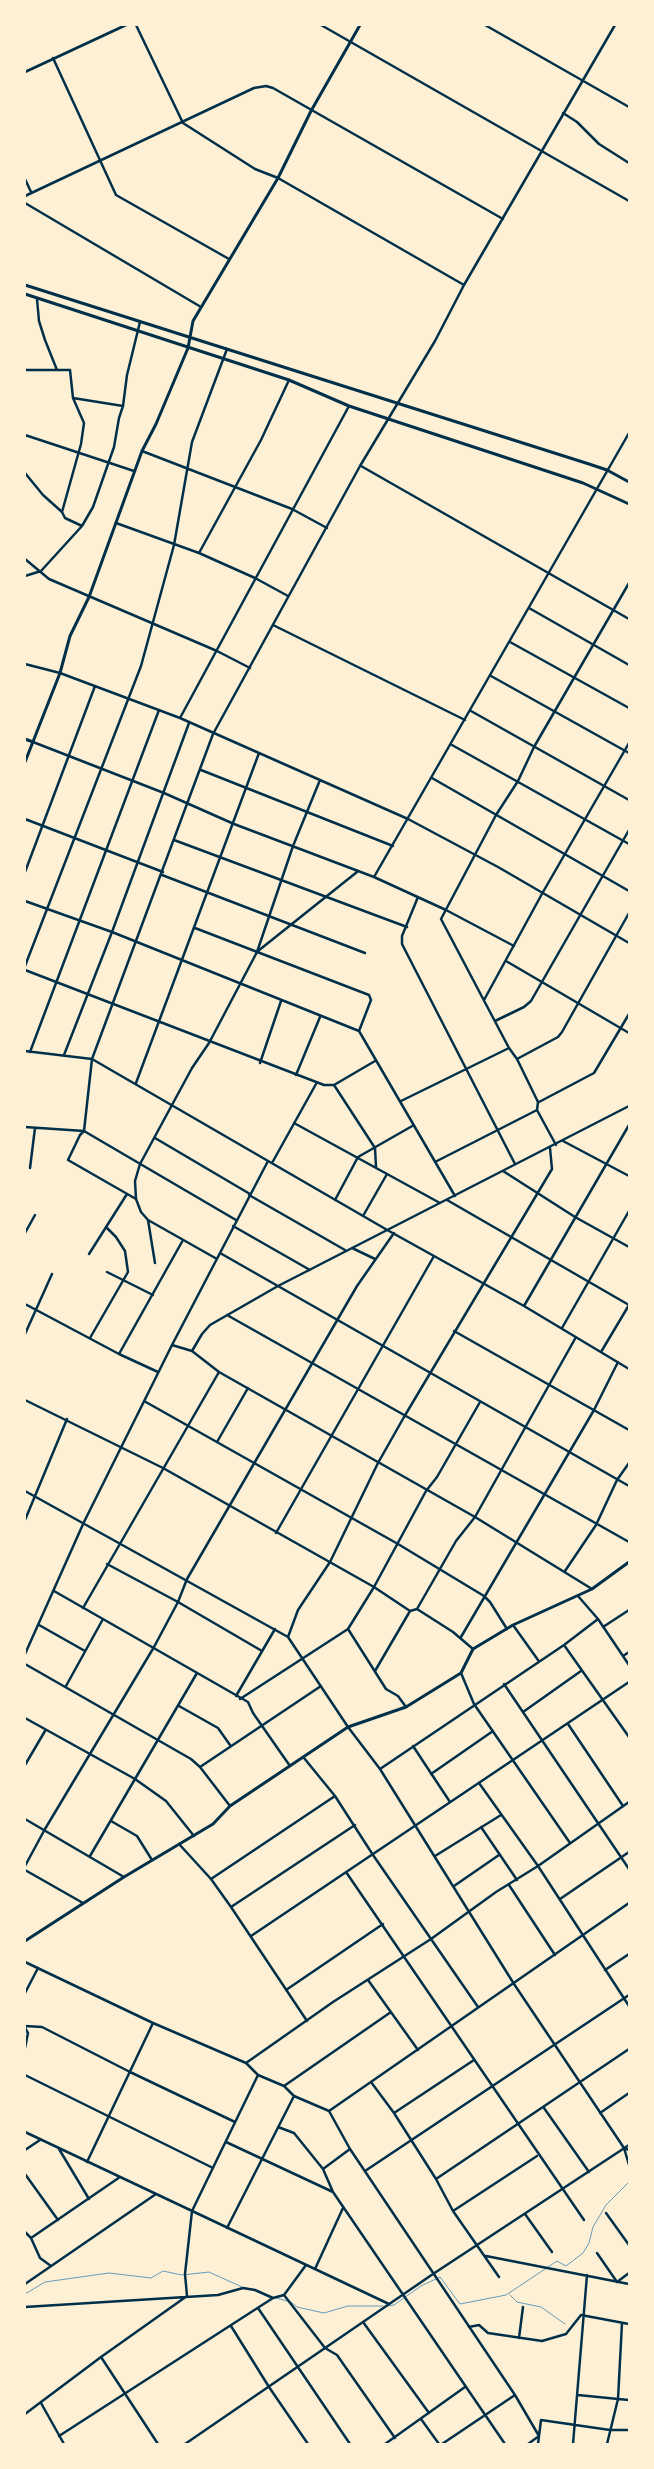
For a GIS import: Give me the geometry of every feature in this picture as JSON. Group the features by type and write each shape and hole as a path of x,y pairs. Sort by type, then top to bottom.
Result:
{"street":[{"path":"25,72 126,25"},
{"path":"136,25 183,123 248,165 278,178 464,285"},
{"path":"321,25 629,201"},
{"path":"25,762 60,673 70,636 89,597 134,471 188,348 193,321 228,259 278,178 311,111 360,25"},
{"path":"485,25 629,107"},
{"path":"136,1199 68,1160 80,1134 84,1131 92,1059 213,734 387,418 435,340 464,285 615,25"},
{"path":"53,58 116,195 228,259"},
{"path":"25,196 260,87 273,88 503,219"},
{"path":"563,113 577,122 599,144 629,163"},
{"path":"25,179 31,192"},
{"path":"25,203 201,307"},
{"path":"25,285 607,470 629,482"},
{"path":"25,294 289,380 349,406 597,488 629,504"},
{"path":"37,299 39,321 57,370"},
{"path":"25,576 41,571 82,526 93,507 109,464 140,322"},
{"path":"25,966 73,838 102,768 154,625 174,545 195,430 227,349"},
{"path":"25,370 70,370 73,398 84,423 78,454 62,512"},
{"path":"199,553 236,487 289,380"},
{"path":"73,398 123,406"},
{"path":"180,718 200,677 218,651 255,578 349,406"},
{"path":"374,877 629,433"},
{"path":"25,435 134,471"},
{"path":"142,451 188,467 292,509 327,528"},
{"path":"360,466 629,619"},
{"path":"25,473 43,495 62,512 65,518 82,526"},
{"path":"115,522 199,553 255,578 288,596"},
{"path":"25,559 49,578 89,597 218,651 250,668"},
{"path":"556,1145 537,1110 538,1102 517,1059 494,1021 442,922 446,910 496,815 518,781 554,711 629,583"},
{"path":"530,608 629,665"},
{"path":"273,625 465,720"},
{"path":"510,642 629,708"},
{"path":"25,664 60,673 180,718 408,819 543,892 629,943"},
{"path":"491,676 629,753"},
{"path":"25,872 95,686"},
{"path":"30,1052 159,710"},
{"path":"470,711 629,800"},
{"path":"64,1055 112,932 136,862 164,793 189,722"},
{"path":"25,738 133,780 234,824 374,877 446,910 514,946"},
{"path":"484,1000 543,892 629,743"},
{"path":"451,745 629,844"},
{"path":"136,1083 209,892 258,754"},
{"path":"201,770 393,846"},
{"path":"432,778 603,874 629,891"},
{"path":"217,1259 148,1220 136,1199 135,1181 140,1164 192,1068 209,1043 257,952 293,846 320,780"},
{"path":"25,819 365,953"},
{"path":"494,1021 528,1005 629,830"},
{"path":"174,840 406,927"},
{"path":"257,952 327,898 358,871"},
{"path":"418,897 402,936 402,944 515,1164"},
{"path":"25,902 112,932 359,1032 455,1196"},
{"path":"517,1059 558,1037 579,1004 629,913"},
{"path":"194,928 369,995 371,1000 359,1032"},
{"path":"506,961 629,1032"},
{"path":"25,970 316,1084 334,1085 375,1061"},
{"path":"260,1063 280,1001"},
{"path":"538,1102 594,1073 629,1014"},
{"path":"296,1076 320,1016"},
{"path":"401,1101 420,1090 466,1070 509,1048"},
{"path":"25,1052 92,1059 173,1104 394,1234 524,1306 629,1369"},
{"path":"25,1654 84,1522 123,1447 158,1372 250,1194 316,1084"},
{"path":"334,1085 375,1148 376,1167"},
{"path":"192,1351 210,1325 278,1286 375,1234 389,1231 629,1106"},
{"path":"435,1162 537,1110"},
{"path":"294,1123 440,1204"},
{"path":"335,1200 358,1157 414,1125"},
{"path":"524,1306 629,1125"},
{"path":"25,1127 84,1131 236,1220"},
{"path":"30,1168 35,1128"},
{"path":"155,1138 345,1250"},
{"path":"563,1141 629,1176"},
{"path":"288,1637 298,1610 330,1562 378,1463 454,1330 552,1169 550,1148"},
{"path":"503,1171 575,1217 629,1247"},
{"path":"363,1216 387,1174"},
{"path":"89,1254 127,1194"},
{"path":"447,1200 629,1305 601,1352"},
{"path":"562,1328 629,1211"},
{"path":"25,1233 35,1215"},
{"path":"148,1220 155,1263"},
{"path":"233,1226 310,1270"},
{"path":"90,1338 128,1272 125,1251 116,1236 107,1228"},
{"path":"25,1866 44,1829 154,1647 178,1602 187,1579 338,1320 375,1258 394,1234"},
{"path":"119,1354 183,1240"},
{"path":"352,1248 375,1258"},
{"path":"220,1253 629,1486"},
{"path":"276,1532 434,1256"},
{"path":"107,1272 153,1295"},
{"path":"25,1334 52,1274"},
{"path":"25,1304 119,1354 158,1372"},
{"path":"227,1315 404,1417 629,1542"},
{"path":"454,1330 629,1430"},
{"path":"375,1671 410,1611 416,1609 456,1541 476,1517 576,1337"},
{"path":"172,1345 192,1351 219,1372 426,1491 476,1517 592,1589"},
{"path":"461,1637 484,1596 518,1544 570,1453 618,1362"},
{"path":"83,1608 219,1372"},
{"path":"217,1442 248,1388"},
{"path":"25,1400 67,1419 163,1468 374,1587 410,1611"},
{"path":"144,1401 398,1544 484,1596 507,1629"},
{"path":"240,1699 348,1629 374,1587 426,1491 437,1477 480,1401"},
{"path":"25,1520 37,1496 67,1419"},
{"path":"565,1571 596,1525 617,1480 629,1463"},
{"path":"25,1491 187,1579 288,1637 348,1727 380,1769 514,1984 624,2148 629,2164"},
{"path":"25,1941 124,1877 213,1824 230,1806 348,1727 406,1707 461,1673 473,1649 514,1625 592,1589 629,1562"},
{"path":"107,1564 178,1602 262,1651"},
{"path":"54,1591 248,1702 262,1727 290,1766"},
{"path":"578,1596 598,1619 629,1665"},
{"path":"416,1609 461,1637 473,1649"},
{"path":"603,1627 629,1610"},
{"path":"66,1686 103,1619"},
{"path":"380,1769 538,1660 564,1645 598,1619"},
{"path":"39,1625 85,1651"},
{"path":"514,1625 538,1660"},
{"path":"236,1696 275,1629"},
{"path":"348,1629 386,1689 398,1696 406,1707"},
{"path":"564,1645 581,1672 604,1700 629,1736"},
{"path":"623,1656 629,1652"},
{"path":"25,1664 159,1740 200,1767 230,1806"},
{"path":"522,1712 581,1672"},
{"path":"90,1856 197,1673"},
{"path":"461,1673 474,1704 570,1843"},
{"path":"251,1936 416,1827 450,1802 629,1682"},
{"path":"504,1684 629,1869"},
{"path":"200,1767 230,1745 262,1727 321,1686"},
{"path":"178,1706 218,1728 230,1745"},
{"path":"25,1718 45,1731 135,1779 170,1804 194,1836"},
{"path":"568,1724 623,1806"},
{"path":"25,1765 45,1731"},
{"path":"431,1774 492,1731"},
{"path":"412,1746 450,1802"},
{"path":"304,1758 336,1796 373,1854 478,2007"},
{"path":"479,1783 538,1866 629,2006"},
{"path":"211,1879 336,1796"},
{"path":"246,2063 368,1979 431,1939 629,1802"},
{"path":"434,1856 502,1814"},
{"path":"25,1819 124,1877"},
{"path":"110,1821 137,1836 152,1860"},
{"path":"231,1907 355,1825"},
{"path":"481,1827 517,1880"},
{"path":"179,1844 211,1879 307,2020"},
{"path":"560,1899 629,1852"},
{"path":"454,1886 499,1855"},
{"path":"25,1870 83,1904"},
{"path":"346,1872 384,1924 403,1956 584,2220"},
{"path":"509,1885 555,1955"},
{"path":"328,2111 629,1903"},
{"path":"286,1990 384,1924"},
{"path":"605,1970 629,1954"},
{"path":"25,1962 154,2024 246,2063 258,2075 284,2086 294,2096 328,2111 350,2149 514,2395 539,2436"},
{"path":"25,1993 38,1968"},
{"path":"368,1979 418,2050"},
{"path":"365,2171 629,1995"},
{"path":"284,2086 391,2012"},
{"path":"87,2162 154,2024"},
{"path":"25,2048 28,2033 25,2027 42,2026 130,2072 235,2122"},
{"path":"436,2179 519,2125 629,2049"},
{"path":"394,2113 474,2060"},
{"path":"25,2075 213,2168"},
{"path":"187,2296 185,2274 192,2211 258,2075"},
{"path":"371,2082 412,2141 436,2179 453,2211 499,2277"},
{"path":"600,2113 629,2093"},
{"path":"227,2228 294,2096"},
{"path":"544,2108 589,2172"},
{"path":"278,2127 294,2134 323,2169 333,2192 343,2208 505,2444"},
{"path":"25,2132 389,2304"},
{"path":"25,2150 41,2140"},
{"path":"226,2142 333,2192"},
{"path":"185,2444 433,2274 629,2145"},
{"path":"58,2148 89,2199"},
{"path":"624,2148 629,2150"},
{"path":"323,2169 350,2149"},
{"path":"453,2211 538,2155"},
{"path":"25,2174 58,2220"},
{"path":"31,2238 120,2177"},
{"path":"25,2284 156,2194"},
{"path":"315,2269 343,2208"},
{"path":"525,2214 552,2252"},
{"path":"606,2214 629,2245"},
{"path":"25,2232 31,2238 40,2258 51,2266"},
{"path":"597,2253 617,2282"},
{"path":"485,2256 629,2284"},
{"path":"59,2436 273,2298 284,2294 306,2265"},
{"path":"617,2282 629,2272"},
{"path":"573,2444 587,2275"},
{"path":"25,2307 218,2294 243,2288 255,2290 273,2298"},
{"path":"284,2294 325,2348 337,2355 395,2438"},
{"path":"25,2414 187,2296"},
{"path":"518,2338 523,2307"},
{"path":"258,2308 350,2444"},
{"path":"469,2327 479,2325 488,2333 542,2342 561,2336 583,2315"},
{"path":"583,2315 629,2324"},
{"path":"363,2322 429,2413"},
{"path":"606,2444 618,2399 622,2323"},
{"path":"231,2325 269,2387 308,2444"},
{"path":"101,2357 158,2444"},
{"path":"385,2444 465,2387"},
{"path":"420,2419 440,2444 514,2395"},
{"path":"578,2395 629,2400"},
{"path":"41,2403 64,2444"},
{"path":"538,2444 541,2420 610,2430 629,2430"},
{"path":"528,2444 539,2436"}],"waterway":[{"path":"387,2306 394,2305 421,2286 440,2277 460,2304 506,2295 557,2261 566,2266 583,2253 589,2243 593,2227 606,2205 629,2182"},
{"path":"25,2294 45,2282 109,2273 151,2278 163,2271 182,2275 209,2272 242,2287"},
{"path":"510,2295 517,2302 541,2307 565,2324"},
{"path":"276,2298 287,2301"},
{"path":"291,2302 297,2307 324,2313 348,2306 383,2306"}]}
